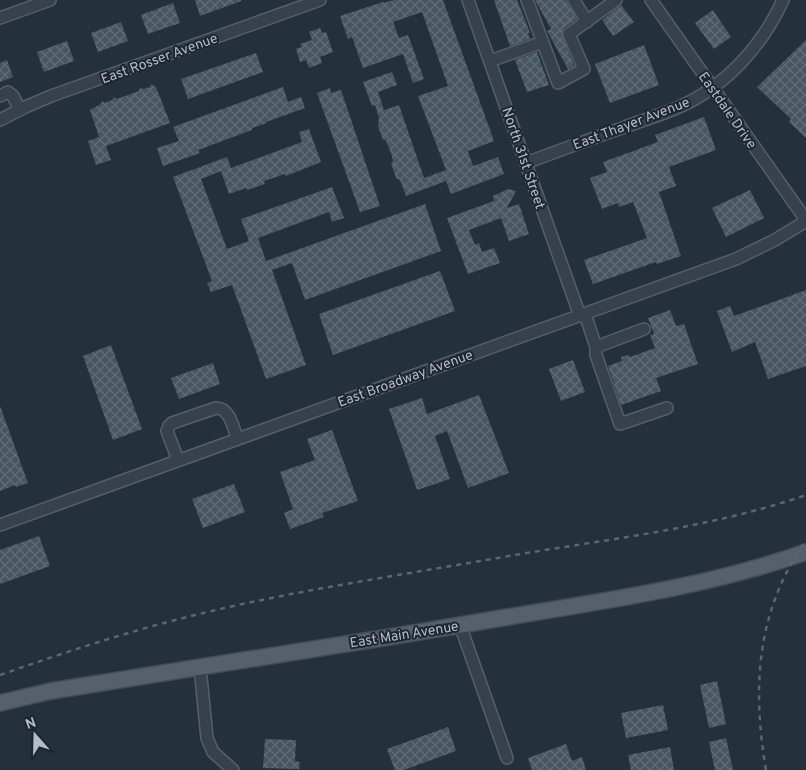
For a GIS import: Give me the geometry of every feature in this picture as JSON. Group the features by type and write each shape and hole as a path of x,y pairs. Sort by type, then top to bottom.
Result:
{"main road":[{"name":"East Main Avenue","path":"0,703 51,691 460,625 684,586 748,571 806,552"}],"street":[{"path":"0,18 50,0"},
{"name":"East Rosser Avenue","path":"0,120 51,96 320,0"},
{"name":"North 31st Street","path":"468,0 582,315 596,347 596,355 620,424 667,408"},
{"path":"527,0 558,83 584,69 568,34 616,0"},
{"path":"574,0 587,22"},
{"name":"Eastdale Drive","path":"651,0 806,220"},
{"name":"East Thayer Avenue","path":"526,163 680,106 713,88 734,70 751,51 768,28 783,0"},
{"path":"490,61 543,42"},
{"path":"0,96 8,92 13,96 20,110"},
{"name":"East Broadway Avenue","path":"0,524 736,259 776,240 806,220"},
{"path":"596,347 644,329"},
{"path":"178,460 168,431 172,423 216,408 223,408 228,413 237,438"},
{"path":"460,625 507,758"},
{"path":"200,667 205,730 210,746 218,758 234,770"}],"building":[{"path":"195,0 241,0 241,1 200,16"},
{"path":"394,0 443,0 494,141 468,151 473,166 498,157 504,174 451,194 446,181 406,196 400,180 396,178 391,163 393,162 392,156 378,126 379,118 375,105 372,106 363,82 392,72 397,85 378,92 384,110 399,105 424,178 446,170 418,96 448,86 422,12 393,22 399,38 408,35 424,79 413,83 403,54 363,68 352,37 348,39 340,16"},
{"path":"494,0 517,0 530,33 528,33 530,39 510,46"},
{"path":"535,0 566,0 577,19 564,28 562,33 574,66 568,69 547,31 551,29"},
{"path":"173,3 180,23 148,34 141,15"},
{"path":"621,5 634,22 613,36 602,20"},
{"path":"713,10 731,37 714,49 695,23"},
{"path":"121,22 128,41 98,52 91,33"},
{"path":"320,28 322,33 326,32 333,52 320,57 322,63 309,68 306,60 300,62 296,49 302,47 300,44 312,40 309,32"},
{"path":"806,40 806,138 789,122 791,119 757,87"},
{"path":"67,41 74,61 44,72 37,52"},
{"path":"644,45 659,85 610,103 595,64"},
{"path":"537,52 549,85 527,92 515,60"},
{"path":"256,53 263,72 188,99 181,79"},
{"path":"7,60 13,77 0,82 0,63"},
{"path":"151,84 156,87 170,123 106,146 111,160 96,165 88,141 99,137 90,110 101,104 102,101 105,103 114,97 117,99 139,91 140,88 150,87"},
{"path":"283,87 288,102 301,97 305,108 198,150 200,153 163,166 157,148 179,141 173,127"},
{"path":"330,88 331,93 341,90 380,206 360,212 317,93"},
{"path":"704,117 716,150 669,167 676,186 659,192 681,256 657,264 656,262 593,284 584,260 647,238 633,202 619,207 618,203 602,209 590,178 607,172 603,162 658,142 655,135"},
{"path":"309,129 321,162 286,176 285,174 264,181 265,184 229,194 221,171 201,179 227,249 249,241 241,219 332,187 344,218 332,222 329,212 258,238 266,261 425,204 441,251 305,300 292,263 272,270 306,365 266,379 232,285 211,292 207,283 212,281 173,177 227,157 231,168 302,142 299,132"},
{"path":"508,189 516,191 507,208 519,204 529,234 509,241 501,218 469,230 475,245 479,243 482,252 494,248 500,263 468,274 447,218 494,201 493,196"},
{"path":"750,190 764,218 726,237 712,208"},
{"path":"440,271 455,311 333,355 319,314"},
{"path":"806,290 806,366 768,379 755,342 732,352 717,311 730,306 734,316"},
{"path":"670,310 676,326 684,324 698,364 656,378 661,391 621,405 608,366 622,361 621,357 629,355 630,357 655,348 650,335 654,334 648,318"},
{"path":"111,345 142,429 113,440 83,356"},
{"path":"573,360 585,392 561,401 549,369"},
{"path":"213,363 220,384 179,399 171,378"},
{"path":"479,395 509,473 468,488 447,431 435,436 450,479 417,490 389,409 422,398 427,414"},
{"path":"0,406 28,483 16,487 15,485 0,491"},
{"path":"332,430 358,501 322,513 324,517 290,529 284,513 293,509 280,472 315,460 307,439"},
{"path":"234,484 245,512 203,528 192,499"},
{"path":"39,536 50,566 0,584 0,550"},
{"path":"717,681 726,724 709,728 700,685"},
{"path":"663,705 668,730 626,738 621,713"},
{"path":"448,727 456,751 404,770 395,770 387,749"},
{"path":"726,738 733,770 715,770 709,742"},
{"path":"265,739 296,740 295,761 300,762 299,769 263,768"},
{"path":"566,744 572,761 582,757 586,770 532,770 528,758"},
{"path":"670,747 674,770 631,770 628,755"}],"railway":[{"path":"0,675 167,622 270,598 696,524 733,516 806,495"},
{"path":"766,770 759,709 762,651 777,595 789,567 806,540"}]}
